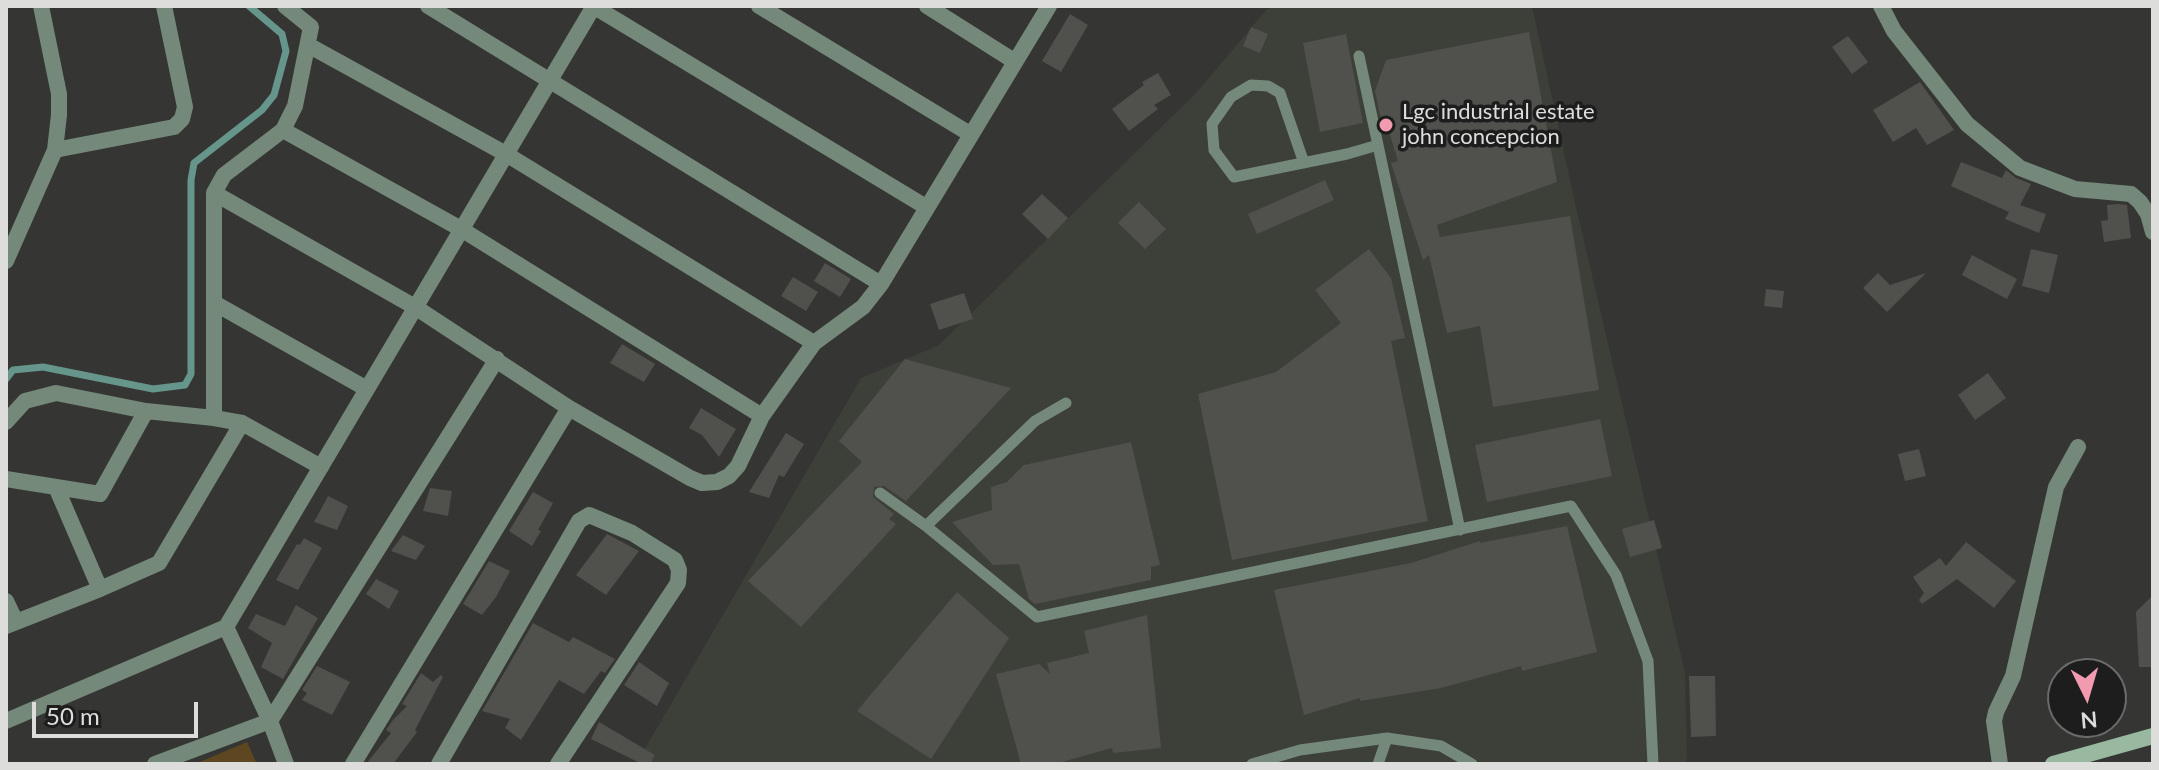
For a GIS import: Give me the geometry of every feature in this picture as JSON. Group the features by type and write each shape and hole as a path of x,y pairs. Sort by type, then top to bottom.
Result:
{"main road":[{"path":"2053,764 2153,736"}],"street":[{"path":"6,261 55,150 59,94 41,6"},
{"path":"55,150 174,127 182,119 185,107 164,6"},
{"path":"214,418 214,193 224,175 283,130 295,106 311,27 285,6"},
{"path":"428,6 881,284"},
{"path":"6,721 226,627 593,6 926,207"},
{"path":"759,6 970,134"},
{"path":"927,6 1014,61"},
{"path":"214,193 415,307 569,408 690,478 702,483 717,482 729,476 738,466 762,416 814,343 863,307 881,284 1049,6"},
{"path":"1881,6 1894,31 1967,124 2020,168 2075,189 2131,194 2148,214 2153,232"},
{"path":"308,45 506,154 814,343"},
{"path":"283,130 461,229 762,416"},
{"path":"216,304 367,389"},
{"path":"155,764 270,721 497,359"},
{"path":"6,422 25,401 56,393 146,411 242,423 321,467"},
{"path":"353,764 569,408"},
{"path":"6,479 100,494 146,411"},
{"path":"6,601 11,624 159,563 242,423"},
{"path":"2000,764 1994,721 1996,712 2013,676 2056,487 2078,447"},
{"path":"56,487 100,589"},
{"path":"439,764 579,521 589,515 632,533 675,560 679,570 678,583 558,764"},
{"path":"226,627 270,721 286,764"}],"lane":[{"path":"1359,56 1460,530"},
{"path":"1304,163 1280,93 1268,86 1251,85 1231,97 1212,124 1214,150 1234,177 1304,163 1378,145"},
{"path":"926,526 1035,421 1066,403"},
{"path":"880,493 926,526 1037,617 1571,506 1616,575 1648,661 1653,764"},
{"path":"1378,764 1387,738"},
{"path":"1252,764 1300,750 1387,738 1441,746 1472,764"}],"shaded area":[{"path":"1281,6 1532,6 1685,673 1687,764 636,764 861,378 939,345 1197,92 1267,9"},
{"path":"247,742 257,764 195,764"}],"building":[{"path":"1070,14 1088,25 1061,72 1042,61"},
{"path":"1251,27 1268,34 1260,53 1243,46"},
{"path":"1529,32 1557,182 1437,225 1440,237 1570,216 1599,390 1493,407 1480,326 1447,333 1429,255 1423,260 1391,163 1398,161 1385,119 1381,120 1375,91 1386,60"},
{"path":"1346,34 1363,123 1320,132 1303,43"},
{"path":"1848,36 1868,62 1852,74 1832,47"},
{"path":"1158,73 1171,95 1154,105 1158,109 1129,131 1112,109 1144,85 1142,82"},
{"path":"1920,82 1954,130 1927,145 1916,128 1893,142 1873,110"},
{"path":"1961,162 2002,178 2006,170 2031,184 2020,205 2046,214 2039,233 2005,219 2009,212 1951,186"},
{"path":"1325,180 1334,200 1257,234 1248,214"},
{"path":"1042,194 1068,218 1048,239 1022,214"},
{"path":"1139,202 1166,229 1145,249 1118,223"},
{"path":"2107,205 2127,205 2131,238 2104,242 2101,221 2108,220"},
{"path":"1369,249 1391,278 1405,338 1391,341 1428,521 1232,560 1198,394 1276,372 1341,323 1315,290"},
{"path":"2031,249 2058,255 2049,293 2022,286"},
{"path":"1972,255 2017,279 2007,299 1962,275"},
{"path":"825,263 851,279 840,297 814,281"},
{"path":"1878,273 1890,285 1926,273 1887,312 1863,288"},
{"path":"793,277 818,292 806,311 781,296"},
{"path":"1766,289 1784,291 1782,308 1764,306"},
{"path":"964,293 973,319 939,330 930,304"},
{"path":"622,344 655,364 644,382 610,363"},
{"path":"905,359 1011,388 906,501 884,486 874,487 873,497 894,514 889,519 896,524 801,627 748,581 862,462 839,441"},
{"path":"1988,373 2006,398 1975,420 1958,395"},
{"path":"701,408 736,429 719,457 702,435 689,428"},
{"path":"1600,419 1612,476 1487,502 1475,445"},
{"path":"786,433 804,444 784,477 779,475 769,498 749,492"},
{"path":"1131,442 1160,565 1151,567 1151,580 1035,604 1029,599 1019,564 993,565 952,522 992,510 991,487 1007,482 1024,465"},
{"path":"1919,449 1926,476 1905,481 1898,454"},
{"path":"430,488 452,491 448,516 423,511"},
{"path":"533,492 553,503 532,546 509,531"},
{"path":"328,496 348,506 337,530 314,522"},
{"path":"1654,520 1662,548 1630,557 1622,529"},
{"path":"1567,526 1597,652 1522,671 1521,666 1441,688 1360,701 1360,698 1304,715 1274,590 1411,563 1480,541"},
{"path":"607,534 639,551 606,595 576,575"},
{"path":"403,535 425,546 416,560 391,551"},
{"path":"304,538 322,548 298,590 276,580 297,544 300,545"},
{"path":"1966,542 2016,581 1994,608 1957,579 1922,604 1919,600 1924,593 1913,577 1940,558 1946,566"},
{"path":"489,561 510,571 482,615 463,604"},
{"path":"376,579 399,591 389,609 366,594"},
{"path":"957,592 1009,638 931,759 857,711"},
{"path":"2153,595 2153,667 2139,667 2136,612"},
{"path":"296,605 318,618 283,679 261,667 272,643 248,628 256,614 285,626"},
{"path":"1147,615 1161,748 1113,753 1112,748 1055,764 1021,764 996,674 1039,664 1050,674 1047,663 1089,653 1084,631"},
{"path":"533,623 569,642 573,637 615,659 605,673 601,671 584,694 559,680 521,740 505,728 510,719 482,711"},
{"path":"639,662 669,683 657,706 624,685"},
{"path":"317,666 350,682 332,715 302,700 307,693 302,690"},
{"path":"421,673 433,682 441,675 443,677 415,730 417,732 393,764 366,764 391,733 386,730 407,706 402,704"},
{"path":"1689,676 1715,676 1716,736 1691,737"},
{"path":"599,722 655,755 650,764 642,764 591,739"}],"waterway":[{"path":"6,379 13,370 43,367 153,389 185,385 191,374 191,180 194,163 262,110 274,95 286,51 282,34 249,6"}],"place":[{"name":"Lgc industrial estate john concepcion","path":"1386,125"}]}
